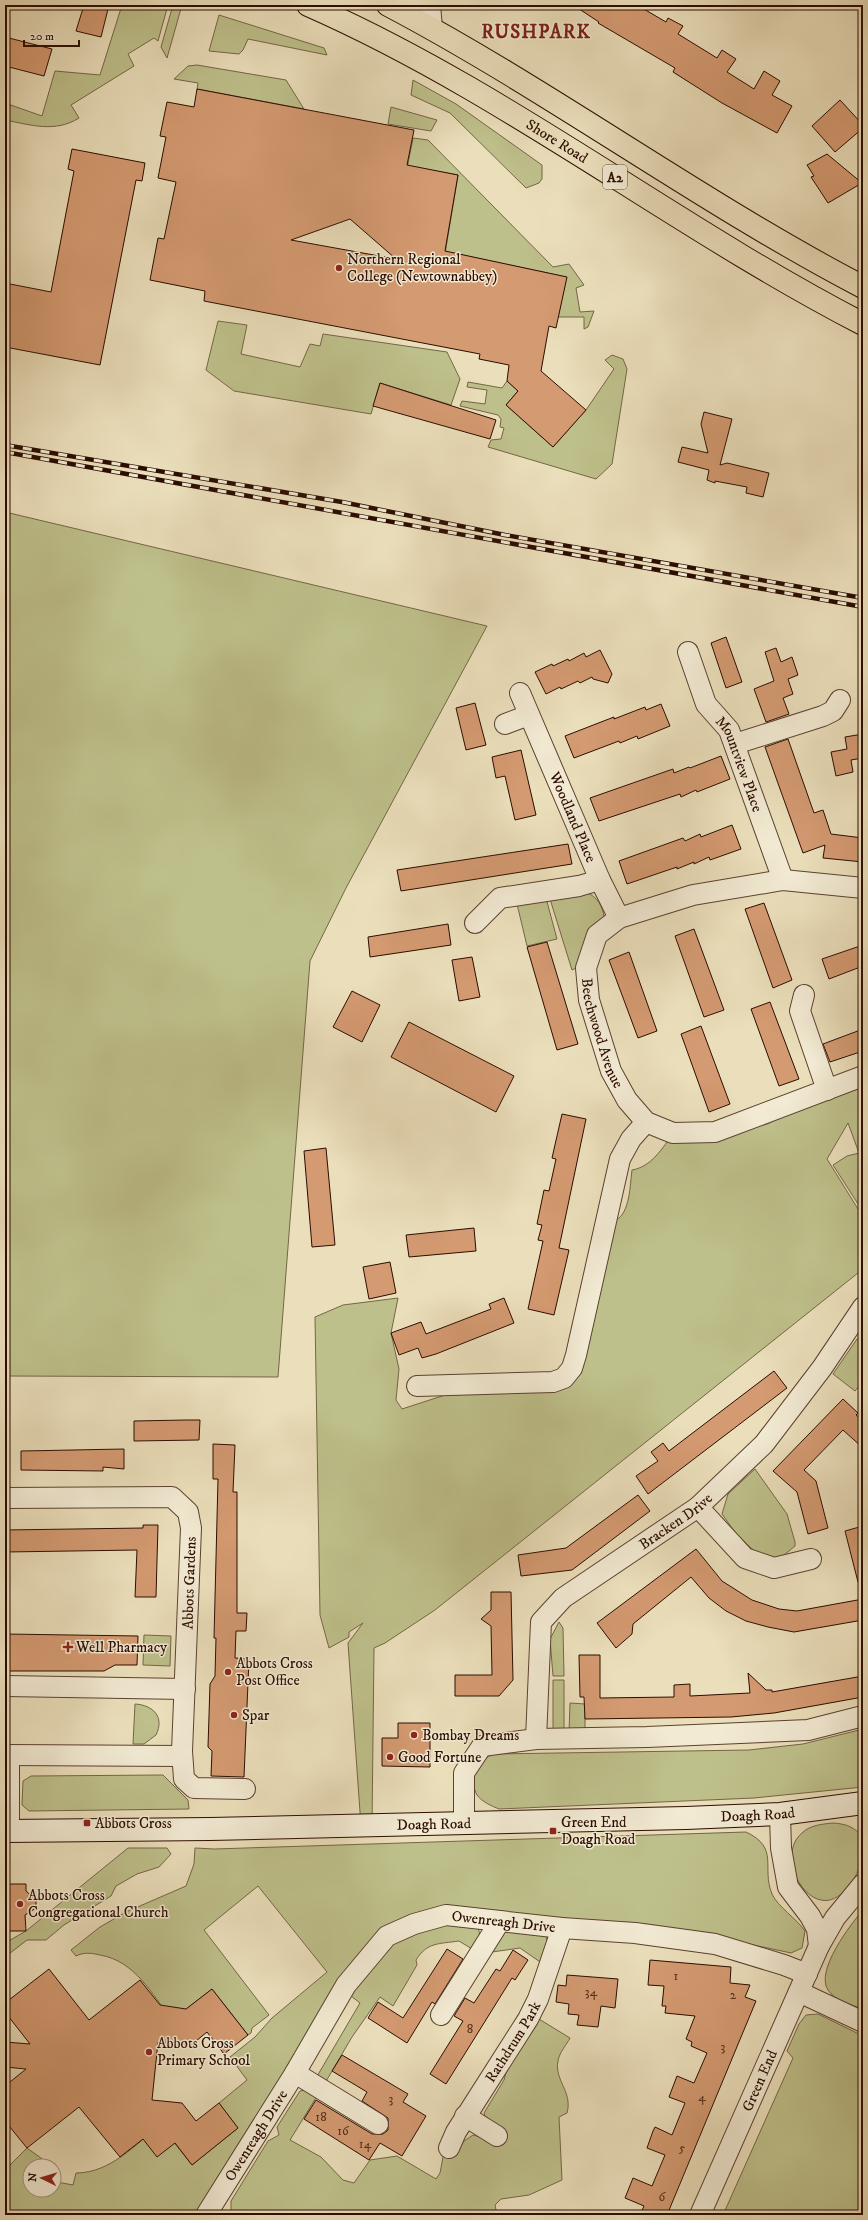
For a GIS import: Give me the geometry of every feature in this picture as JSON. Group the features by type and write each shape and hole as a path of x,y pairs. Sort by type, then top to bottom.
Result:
{"highway":[{"name":"Shore Road","path":"308,5 372,34 473,89 576,151 697,230 812,297 863,324"},
{"name":"A2","path":"388,5 432,28 525,82 784,245 863,287"}],"main road":[{"name":"Doagh Road","path":"7,1831 596,1821 780,1814 863,1803"}],"street":[{"path":"430,5 432,28"},
{"name":"Mountview Place","path":"688,652 706,704 729,730 735,744 783,880"},
{"name":"Woodland Place","path":"520,693 600,880 620,918"},
{"path":"735,744 823,716 833,710 840,700"},
{"path":"505,724 529,715"},
{"path":"475,923 500,898 579,886 600,880"},
{"name":"Beechwood Avenue","path":"863,888 783,880 693,895 620,918 597,935 586,968 589,1000 611,1071 627,1100 646,1122 673,1134 715,1132 863,1076"},
{"path":"804,995 800,1010 827,1090"},
{"path":"417,1386 542,1383 564,1378 572,1368 576,1355 620,1159 631,1139 646,1122"},
{"name":"Bracken Drive","path":"536,1739 541,1622 563,1598 698,1507 764,1444 822,1368 863,1307"},
{"name":"Abbots Gardens","path":"5,1498 172,1497 188,1512 191,1528 182,1756 184,1779 194,1788 245,1789"},
{"path":"698,1507 745,1558 774,1568 811,1559"},
{"path":"5,1686 185,1689"},
{"path":"464,1824 464,1773 482,1746 536,1739 647,1737 808,1730 863,1716"},
{"path":"7,1831 7,1755 182,1756"},
{"path":"780,1814 784,1869 788,1887 797,1901 810,1916 817,1929 819,1946"},
{"name":"Green End","path":"700,2215 819,1946 827,1930 863,1884"},
{"path":"797,1901 812,1908 825,1910 845,1906"},
{"name":"Owenreagh Drive","path":"208,2214 295,2073 346,1985 387,1936 414,1924 446,1915 562,1928 635,1933 716,1944 784,1965 807,1974"},
{"path":"441,2015 500,1921"},
{"name":"Rathdrum Park","path":"449,2148 465,2116 536,2005 562,1928"},
{"path":"799,1992 863,2022"},
{"path":"295,2073 378,2124"},
{"path":"465,2116 497,2136"}],"green space":[{"path":"122,5 168,5 158,41 154,38 128,54 134,66 71,105 79,118 70,123 52,127 34,126 5,120 5,103 42,116 55,71 100,75"},
{"path":"173,5 182,5 167,58 161,47"},
{"path":"219,15 324,48 327,55 248,39 243,50 239,54 209,51"},
{"path":"197,65 286,80 304,109 197,89 198,83 174,79 188,66"},
{"path":"413,80 456,104 542,165 542,179 539,183 526,188 450,113 411,95"},
{"path":"391,107 437,120 431,131 388,124"},
{"path":"413,138 428,140 553,267 569,264 584,285 576,288 580,312 594,311 588,327 584,329 584,317 558,317 566,277 457,254 444,260 458,175 435,171 407,169"},
{"path":"218,321 247,325 241,354 300,367 310,344 320,346 323,334 447,352 460,379 451,405 380,383 371,414 234,391 206,370"},
{"path":"612,355 623,359 627,369 612,464 596,479 488,447 491,440 501,439 504,428 500,427 501,419 498,415 460,406 462,401 485,404 487,390 467,387 468,382 502,388 507,381 518,391 506,405 553,447 586,410 614,369 605,360"},
{"path":"5,512 487,626 346,888 310,961 278,1377 5,1376"},
{"path":"587,893 591,894 599,902 604,917 576,968 572,970 550,899"},
{"path":"546,898 557,939 527,946 517,904"},
{"path":"863,1081 863,1208 860,1207 833,1165 847,1156 859,1153 848,1123 827,1159 858,1209 863,1210 863,1269 435,1610 385,1643 374,1648 372,1826 361,1826 348,1643 363,1623 349,1632 349,1637 329,1648 320,1615 315,1317 343,1305 398,1298 391,1333 399,1369 396,1400 402,1409 445,1395 553,1391 587,1348 616,1220 621,1216 627,1205 632,1170 651,1161 661,1151 673,1133 727,1135 767,1124"},
{"path":"857,1339 863,1340 863,1381 855,1391 833,1374"},
{"path":"755,1469 787,1514 795,1542 795,1546 778,1560 763,1559 737,1535 722,1514 728,1494"},
{"path":"559,1622 563,1628 564,1676 553,1676 550,1639"},
{"path":"144,1635 171,1636 170,1666 143,1665"},
{"path":"553,1680 564,1680 564,1733 553,1733"},
{"path":"570,1703 585,1704 585,1729 569,1733"},
{"path":"135,1704 152,1710 156,1713 158,1718 159,1723 156,1735 144,1744 133,1744"},
{"path":"863,1729 863,1787 754,1798 499,1809 482,1800 474,1789 474,1776 476,1770 483,1760 494,1754 749,1750 803,1744"},
{"path":"163,1775 188,1800 189,1809 29,1811 22,1805 23,1781 31,1776"},
{"path":"833,1823 850,1827 863,1837 862,1858 852,1882 847,1888 834,1898 822,1900 810,1895 801,1885 794,1872 792,1858 794,1844 805,1830 821,1824"},
{"path":"746,1832 756,1838 763,1845 766,1852 768,1859 769,1884 772,1894 805,1931 802,1948 791,1953 716,1937 455,1909 385,1927 368,1943 198,2215 5,2215 5,2167 6,2169 27,2148 41,2158 22,2158 22,2198 62,2198 62,2183 73,2185 76,2173 88,2172 111,2163 160,2125 192,2165 238,2128 219,2103 247,2080 230,2057 255,2037 272,2018 327,1972 258,1886 204,1930 269,2015 252,2028 251,2033 248,2035 212,1989 172,2020 142,1980 123,1964 112,1958 100,1955 85,1953 76,1956 71,1950 100,1927 126,1912 186,1886 194,1864 195,1848 214,1849"},
{"path":"128,1848 167,1848 171,1854 159,1867 137,1874 116,1886 111,1896 64,1925 46,1940 27,1940 5,1957 5,1943 26,1931"},
{"path":"863,1910 863,2009 835,1997 828,1990 825,1982 826,1972 836,1948 850,1926"},
{"path":"436,1925 476,1925 479,1931 479,1937 472,1949 459,1941 434,1945 420,1954 416,1960 417,1965 393,2006 380,1997 352,2037 325,2083 316,2078 360,2003 351,1996 356,1987 391,1944"},
{"path":"511,1928 546,1936 548,1944 543,1964 520,1948 492,1952 502,1933"},
{"path":"818,2014 863,2036 863,2215 723,2215 793,2058 787,2051 799,2024 806,2015"},
{"path":"539,2019 570,2038 560,2055 557,2068 568,2099 567,2113 559,2117 562,2180 529,2195 501,2199 495,2205 497,2215 234,2215 231,2210 231,2201 268,2141 279,2135 277,2127 300,2091 305,2090 317,2096 290,2140 321,2157 343,2180 354,2183 370,2160 397,2156 436,2179 440,2173 444,2152 457,2152 464,2141 473,2135 480,2137 495,2147 505,2132 485,2116 484,2113 504,2080 507,2069"}],"building":[{"path":"84,5 109,5 101,37 76,31"},
{"path":"573,5 637,5 666,22 668,18 683,26 678,34 717,58 722,50 736,59 727,72 754,89 764,71 780,81 772,95 792,106 777,133 722,103 673,72 675,68 598,23 599,22"},
{"path":"5,37 52,49 44,76 5,66"},
{"name":"Northern Regional College (Newtownabbey)","path":"197,89 414,130 407,165 458,175 445,251 567,277 556,328 549,326 541,371 586,410 553,447 506,405 518,391 507,381 509,365 479,359 480,354 204,301 205,291 150,280 158,238 164,239 176,182 158,178 166,137 160,136 167,102 194,107","holes":["350,219 396,259 291,240"]},
{"path":"840,100 863,125 863,128 835,152 812,126"},
{"path":"72,149 145,163 142,181 136,180 100,365 5,347 5,283 51,292 74,171 68,169"},
{"path":"827,154 862,183 828,203 811,177 814,176 807,165"},
{"path":"380,383 496,420 490,439 373,406"},
{"path":"704,412 732,419 720,465 727,463 769,473 763,497 746,493 747,487 715,481 715,483 707,480 709,470 678,462 682,447 708,453 701,424"},
{"path":"726,637 742,682 726,688 711,643"},
{"path":"776,648 781,662 792,657 798,675 788,679 793,694 783,698 789,714 766,722 754,689 774,681 765,652"},
{"path":"600,650 612,674 608,683 593,679 592,677 580,683 578,681 561,689 560,687 546,694 535,672 552,664 553,666 568,659 569,661 584,653 586,657"},
{"path":"475,703 486,745 466,750 456,708"},
{"path":"661,704 670,726 638,739 637,736 620,743 619,741 574,758 565,736 614,717 614,719 645,707 646,710"},
{"path":"863,734 863,758 851,760 853,772 836,776 831,752 847,749 845,737"},
{"path":"788,739 814,813 823,810 831,834 863,838 863,862 823,858 825,845 803,853 765,747"},
{"path":"521,750 536,815 515,820 505,776 496,778 492,757"},
{"path":"721,756 730,779 697,792 696,790 681,797 680,794 599,821 590,798 673,769 674,773"},
{"path":"732,825 741,849 710,860 709,857 694,864 694,862 677,869 677,867 627,884 619,861 683,838 685,841 700,834 701,837"},
{"path":"568,844 572,864 401,891 397,870"},
{"path":"764,903 792,980 773,988 745,909"},
{"path":"448,924 451,945 370,957 368,937"},
{"path":"694,929 724,1010 704,1017 675,936"},
{"path":"547,942 578,1044 557,1050 527,947"},
{"path":"863,945 863,966 829,979 822,959"},
{"path":"629,952 657,1031 638,1038 609,960"},
{"path":"472,957 480,997 459,1001 452,960"},
{"path":"352,991 380,1005 362,1042 333,1027"},
{"path":"770,1002 799,1079 779,1086 751,1009"},
{"path":"409,1022 514,1076 496,1112 391,1057"},
{"path":"701,1026 730,1104 709,1112 681,1034"},
{"path":"863,1029 863,1051 830,1062 823,1044"},
{"path":"562,1114 586,1119 559,1248 569,1250 554,1315 528,1309 543,1241 538,1240 542,1225 537,1224 544,1190 549,1191 556,1159 552,1158"},
{"path":"326,1148 335,1245 312,1247 304,1151"},
{"path":"474,1228 476,1251 409,1257 406,1235"},
{"path":"390,1262 396,1293 369,1299 363,1267"},
{"path":"504,1298 514,1323 436,1354 422,1358 418,1348 399,1355 391,1333 421,1322 426,1334 491,1309 489,1304"},
{"path":"774,1371 787,1388 648,1494 636,1476 658,1461 651,1452 663,1443 669,1451"},
{"path":"843,1399 858,1413 856,1415 863,1421 863,1448 843,1430 804,1470 816,1481 828,1528 808,1534 797,1492 773,1471"},
{"path":"200,1420 199,1440 134,1441 134,1421"},
{"path":"213,1444 235,1445 233,1492 237,1492 237,1613 247,1613 246,1631 236,1631 235,1658 249,1659 244,1777 211,1776 212,1751 208,1747 210,1684 215,1676 216,1638 214,1638 218,1479 213,1479"},
{"path":"124,1449 124,1469 103,1467 103,1471 21,1470 21,1451"},
{"path":"638,1495 650,1511 572,1570 521,1576 518,1555 566,1548"},
{"path":"143,1525 158,1525 156,1597 135,1597 137,1550 5,1552 5,1530 143,1528"},
{"path":"863,1526 863,1581 858,1582 845,1531"},
{"path":"696,1549 722,1581 752,1600 779,1609 797,1611 863,1599 863,1620 794,1632 768,1627 746,1621 726,1611 709,1598 691,1577 633,1624 632,1634 616,1648 597,1623"},
{"path":"491,1592 511,1592 513,1680 499,1696 455,1696 455,1675 492,1675 491,1626 481,1619 491,1610"},
{"path":"5,1634 138,1636 137,1665 115,1665 104,1671 5,1671"},
{"path":"579,1655 600,1655 600,1698 674,1697 674,1685 690,1684 690,1696 750,1693 748,1673 766,1690 772,1690 772,1692 863,1676 863,1697 774,1713 731,1717 585,1719 584,1697 580,1697"},
{"path":"398,1723 430,1723 430,1767 382,1766 382,1738 398,1738"},
{"name":"Abbots Cross Congregational Church","path":"5,1884 26,1884 26,1891 36,1900 36,1908 25,1915 26,1931 5,1931"},
{"path":"447,1949 463,1959 435,2004 432,2002 407,2043 368,2018 378,2002 403,2018"},
{"path":"513,1950 528,1960 515,1980 512,1978 446,2084 430,2074 463,2021 454,2016 465,1998 474,2003 496,1969 500,1971"},
{"path":"650,1960 731,1967 730,1983 750,1985 745,1997 756,2001 667,2215 640,2215 644,2206 625,2198 633,2178 652,2186 665,2155 647,2148 653,2131 655,2127 672,2135 685,2103 669,2097 677,2076 694,2083 707,2053 691,2046 692,2042 686,2039 695,2016 665,2013 666,2006 662,2006 664,1986 648,1985"},
{"path":"49,1969 89,2020 140,1980 160,2005 186,2009 212,1989 248,2035 224,2054 207,2032 190,2046 158,2042 152,2100 182,2103 196,2121 219,2103 238,2128 192,2165 175,2143 157,2157 143,2139 120,2157 79,2107 27,2148 5,2121 5,2086 26,2069 5,2067 5,2042 30,2044 5,2012 5,2003"},
{"path":"567,1975 618,1979 615,2008 601,2006 598,2027 577,2025 579,2015 568,2014 569,2004 556,2002 558,1985 566,1986"},
{"path":"342,2055 408,2094 403,2102 426,2116 402,2156 380,2143 369,2160 304,2119 316,2100 372,2134 383,2134 388,2130 388,2118 362,2101 367,2092 332,2071"}],"railway":[{"path":"5,445 342,502 505,535 863,598"},
{"path":"5,452 863,607"}],"place":[{"name":"Northern Regional College (Newtownabbey)","path":"339,268"},
{"name":"Well Pharmacy","path":"68,1647"},
{"name":"Abbots Cross Post Office","path":"228,1672"},
{"name":"Spar","path":"234,1715"},
{"name":"Bombay Dreams","path":"414,1735"},
{"name":"Good Fortune","path":"390,1757"},
{"name":"Abbots Cross","path":"87,1823"},
{"name":"Green End Doagh Road","path":"553,1831"},
{"name":"Abbots Cross Congregational Church","path":"20,1904"},
{"name":"Abbots Cross Primary School","path":"149,2052"}],"district":[{"name":"RUSHPARK","path":"536,31"}]}
